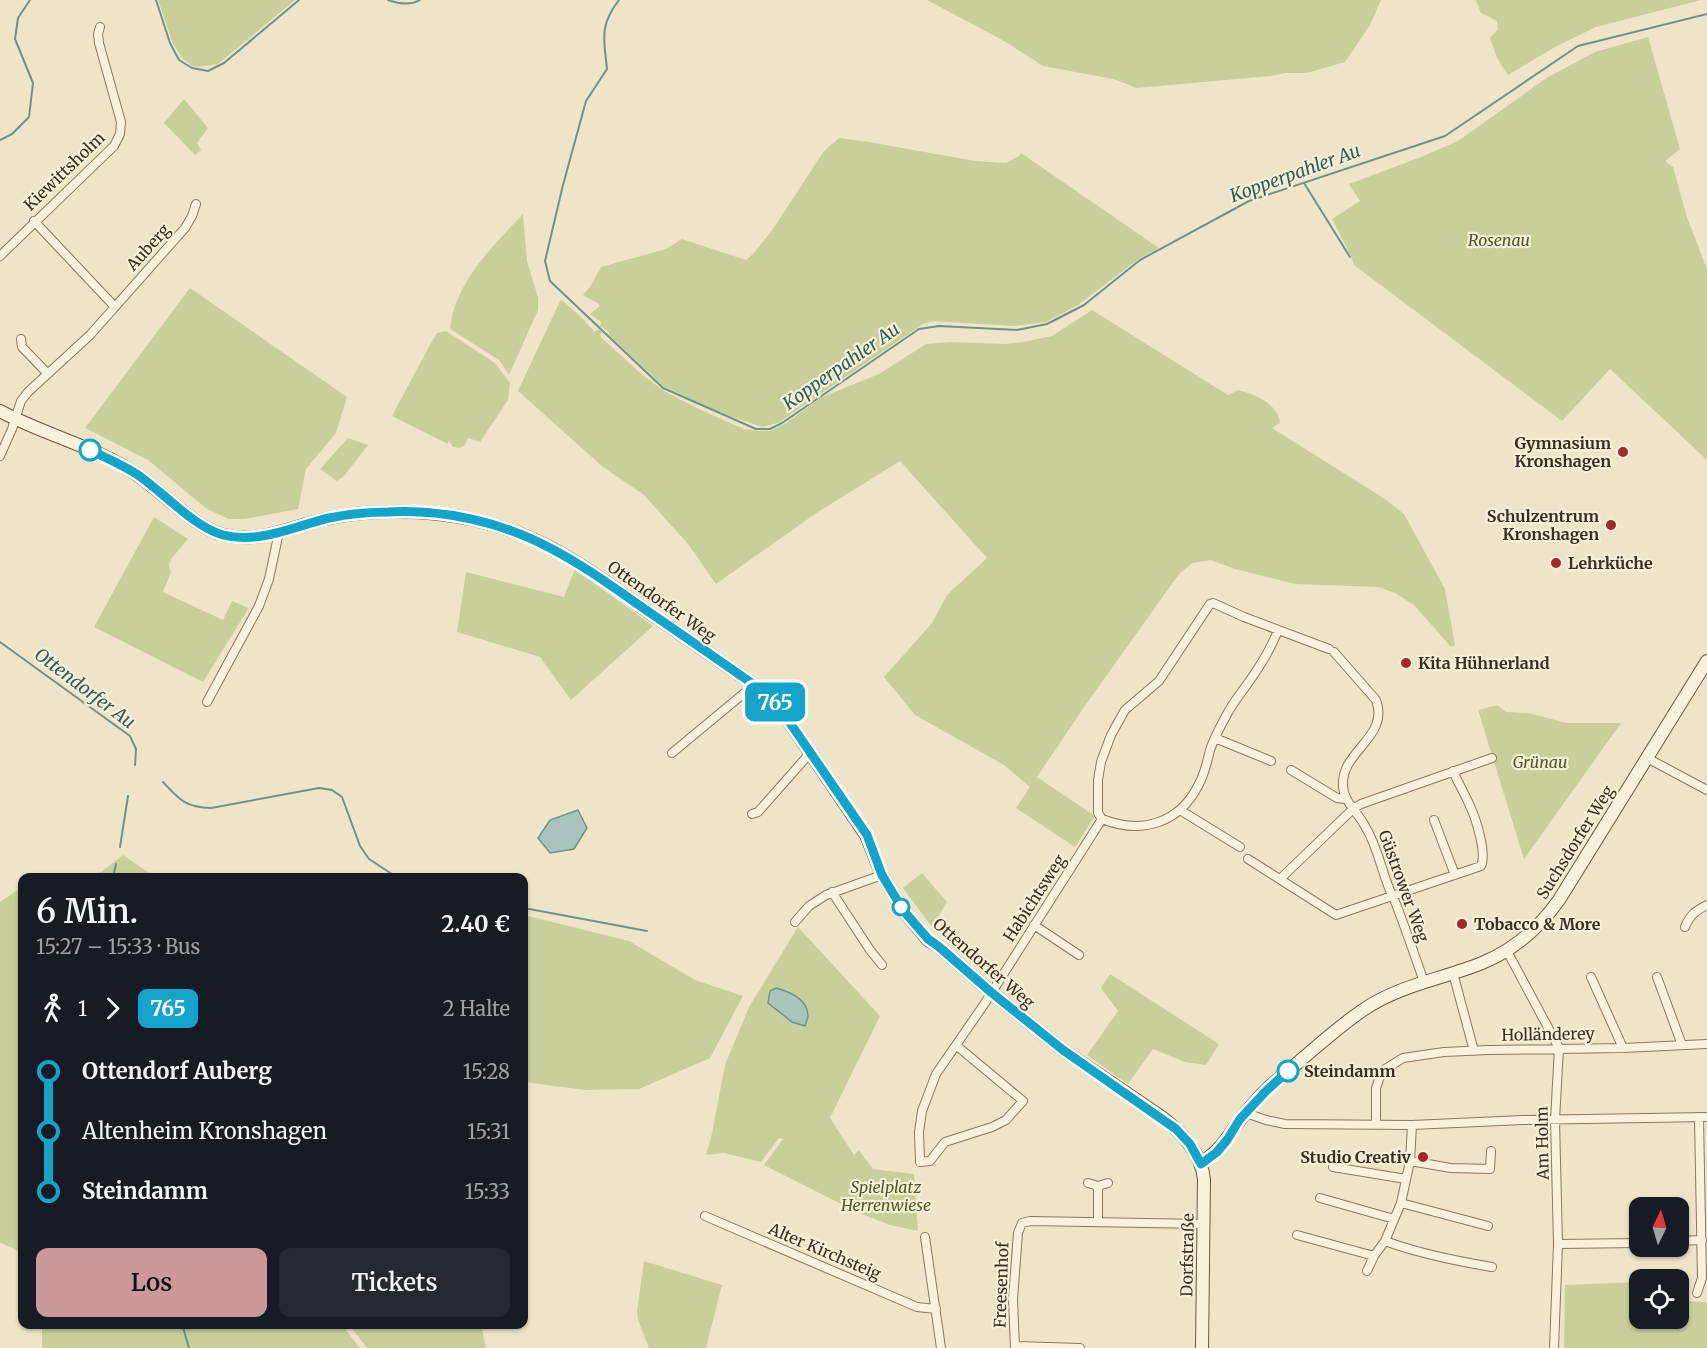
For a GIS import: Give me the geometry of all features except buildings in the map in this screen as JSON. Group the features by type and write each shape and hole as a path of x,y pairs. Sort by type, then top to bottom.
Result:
{"main road":[{"path":"0,411 15,419"},
{"name":"Ottendorfer Weg","path":"15,419 90,450 124,467 139,476 205,528 232,537 259,537 330,518 390,512 447,515 502,527 564,555 754,685 777,704 867,835 882,875 903,910 928,939 1063,1050 1176,1129 1190,1144 1201,1164"},
{"name":"Suchsdorfer Weg","path":"1201,1164 1217,1152 1246,1113 1274,1083 1363,1010 1381,999 1424,982 1510,956 1554,908 1707,661"},
{"name":"Dorfstraße","path":"1201,1164 1204,1179 1202,1348"}],"street":[{"name":"Kiewittsholm","path":"0,256 114,146 120,134 121,122 99,43 100,27"},
{"name":"Auberg","path":"0,456 21,401 28,392 90,335 185,228 196,204"},
{"path":"34,221 115,307"},
{"path":"21,339 22,347 47,373"},
{"path":"207,702 259,606 269,579 279,532"},
{"path":"1278,630 1271,648 1236,698 1215,738 1207,767 1193,796 1180,810 1164,820 1143,826 1123,826 1102,819 1098,813 1098,780 1101,762 1107,743 1125,710 1159,681 1210,604 1214,603 1331,651 1376,700 1380,713 1374,731 1349,763 1343,777 1342,786 1345,799 1337,798 1291,770"},
{"path":"672,753 754,685"},
{"path":"1215,738 1271,761"},
{"path":"752,814 758,812 811,752"},
{"path":"1280,879 1354,808 1361,804 1492,758"},
{"path":"1647,758 1707,790"},
{"path":"1248,859 1336,915 1481,866 1484,860 1479,831 1470,805 1453,771"},
{"name":"Güstrower Weg","path":"1345,799 1354,808 1370,834 1424,982"},
{"path":"1180,810 1240,847"},
{"name":"Habichtsweg","path":"957,1046 1023,1101 1006,1120 992,1127 945,1142 930,1161 920,1162 919,1132 922,1111 936,1074 992,993 1102,819"},
{"path":"1434,820 1455,875"},
{"path":"795,922 809,906 832,892 882,875"},
{"path":"832,892 882,965"},
{"path":"1685,927 1695,910 1707,905"},
{"path":"1034,926 1079,955"},
{"path":"1510,956 1559,1048"},
{"path":"1453,973 1474,1051"},
{"name":"Holländerey","path":"1591,977 1623,1048"},
{"path":"1657,977 1682,1045"},
{"name":"Holländerey","path":"1376,1124 1376,1088 1382,1071 1403,1058 1444,1052 1707,1044"},
{"name":"Am Holm","path":"1554,1348 1558,1244 1555,1120 1559,1048"},
{"path":"1246,1113 1285,1124 1412,1125 1703,1117 1702,1278 1697,1293"},
{"path":"1367,1271 1385,1241 1401,1203 1410,1161 1412,1125"},
{"path":"1410,1161 1451,1168 1490,1169 1491,1151"},
{"path":"1333,1167 1406,1179"},
{"path":"1088,1183 1098,1186 1108,1183"},
{"path":"1098,1186 1098,1222 1204,1224"},
{"path":"1320,1198 1394,1219"},
{"path":"1401,1203 1488,1226"},
{"name":"Alter Kirchsteig","path":"705,1216 917,1307 936,1309"},
{"name":"Freesenhof","path":"1015,1347 1014,1299 1018,1233 1022,1223 1029,1221 1098,1222"},
{"path":"1297,1235 1374,1256"},
{"path":"925,1237 941,1348"},
{"path":"1689,1241 1702,1240"},
{"path":"1385,1241 1450,1260 1492,1267"},
{"path":"1558,1244 1629,1243"},
{"path":"1015,1347 1080,1348"}],"green space":[{"path":"158,0 295,0 218,64 198,67 192,66 182,58 173,44"},
{"path":"927,0 1381,0 1370,25 1345,62 1307,73 1285,73 1137,88 1113,79 1043,66 1006,42"},
{"path":"1476,0 1701,0 1596,27 1555,47 1508,75 1497,58 1490,38 1498,29 1497,21 1481,13"},
{"name":"Rosenau","path":"1648,37 1680,149 1665,161 1673,167 1687,217 1707,269 1707,460 1610,369 1562,421 1354,265 1332,219 1360,201 1349,184 1458,141 1548,77 1595,52"},
{"path":"184,99 208,128 197,143 201,150 195,155 164,123"},
{"path":"839,138 975,161 1006,163 1021,153 1159,248 1140,258 1078,305 1046,322 1014,326 934,321 923,324 778,423 762,427 721,413 663,386 609,335 609,332 600,326 601,322 590,314 600,306 583,295 601,267 666,249 682,239 746,260 773,229 824,151"},
{"path":"523,214 527,261 538,297 538,310 509,375 499,360 450,329 453,312 467,281 488,252"},
{"path":"190,288 347,397 336,433 306,469 298,509 245,519 229,519 207,509 148,460 85,428"},
{"path":"562,300 595,332 598,329 602,332 600,335 602,338 639,372 664,391 744,429 761,431 773,430 822,397 879,374 926,344 1023,342 1052,336 1092,310 1228,395 1238,390 1265,401 1275,410 1280,423 1272,428 1385,499 1404,514 1445,589 1455,645 1451,647 1414,605 1395,593 1378,587 1295,584 1235,569 1210,560 1192,563 1179,574 1037,777 1095,816 1075,847 1016,808 1030,787 1004,765 915,715 884,677 932,623 947,595 987,558 900,461 815,514 716,584 688,544 644,495 603,467 518,391"},
{"path":"446,331 495,363 510,383 508,400 480,442 468,438 464,446 459,448 453,447 449,441 448,444 392,416 437,333"},
{"path":"348,438 368,445 344,476 337,481 320,469"},
{"path":"154,517 188,539 171,559 169,566 171,572 163,592 223,620 232,601 249,608 203,682 94,627"},
{"path":"575,569 653,626 571,700 540,657 457,632 466,572 564,597"},
{"name":"Grünau","path":"1497,705 1506,712 1528,713 1567,723 1621,723 1524,859 1478,710"},
{"path":"123,855 149,873 97,873"},
{"path":"922,873 947,902 932,927 903,888"},
{"path":"18,890 18,1251 0,1243 0,902"},
{"path":"528,916 629,941 695,980 743,996 710,1058 639,1089 585,1090 528,1083"},
{"name":"Spielplatz Herrenwiese","path":"798,927 880,1016 830,1118 854,1155 859,1150 873,1169 914,1174 918,1231 890,1225 859,1213 764,1165 783,1139 779,1138 761,1162 724,1153 706,1155 725,1065 749,1007"},
{"path":"1110,974 1219,1044 1206,1065 1185,1062 1153,1049 1128,1084 1087,1055 1118,1011 1101,988"},
{"path":"644,1261 722,1285 706,1348 649,1348 638,1320 637,1311"},
{"path":"1629,1282 1629,1329 1689,1329 1689,1301 1707,1302 1707,1348 1564,1348 1565,1285"},
{"path":"42,1329 345,1329 360,1348 42,1348"},
{"path":"352,1329 482,1329 486,1348 367,1348"}],"water":[{"path":"578,810 587,828 574,849 550,853 538,838 550,820"},
{"path":"776,988 802,1001 808,1016 805,1026 792,1022 768,1003 770,991"}],"waterway":[{"name":"Ottendorfer Au","path":"0,140 12,134 29,117 33,83 15,39 18,18 30,0"},
{"name":"Ottendorfer Au","path":"156,0 170,43 179,60 192,68 208,71 224,63 299,0"},
{"name":"Ottendorfer Au","path":"388,0 404,4 420,0"},
{"name":"Kopperpahler Au","path":"619,0 608,18 604,33 607,69 586,101 563,185 545,261 550,281 663,388 756,429 770,429 782,423 919,329 939,326 1017,330 1047,324 1084,305 1140,260 1249,201 1445,136 1578,46 1707,14"},
{"path":"1304,183 1350,257"},
{"name":"Ottendorfer Au","path":"0,642 130,736 136,749 135,765"},
{"path":"163,782 174,794 189,804 211,808 319,788 332,790 342,797 360,846 369,859 390,873"},
{"name":"Ottendorfer Au","path":"120,847 128,796"},
{"path":"114,873 116,864"},
{"path":"528,909 647,931"},
{"path":"183,1329 189,1348"}],"bus line":[{"name":"765","path":"90,450 139,476 205,528 232,537 259,537 330,518 409,512 447,515 486,523 502,527 549,547 607,583 757,687 777,704 867,835 882,875 903,910 928,939 1063,1050 1163,1118 1190,1144 1201,1164 1217,1152 1240,1119 1288,1071"}],"place":[{"name":"Gymnasium Kronshagen","path":"1623,452"},
{"name":"Schulzentrum Kronshagen","path":"1611,525"},
{"name":"Lehrküche","path":"1556,563"},
{"name":"Kita Hühnerland","path":"1406,663"},
{"name":"Tobacco & More","path":"1462,924"},
{"name":"Steindamm","path":"1288,1071"},
{"name":"Studio Creativ","path":"1423,1157"}]}
